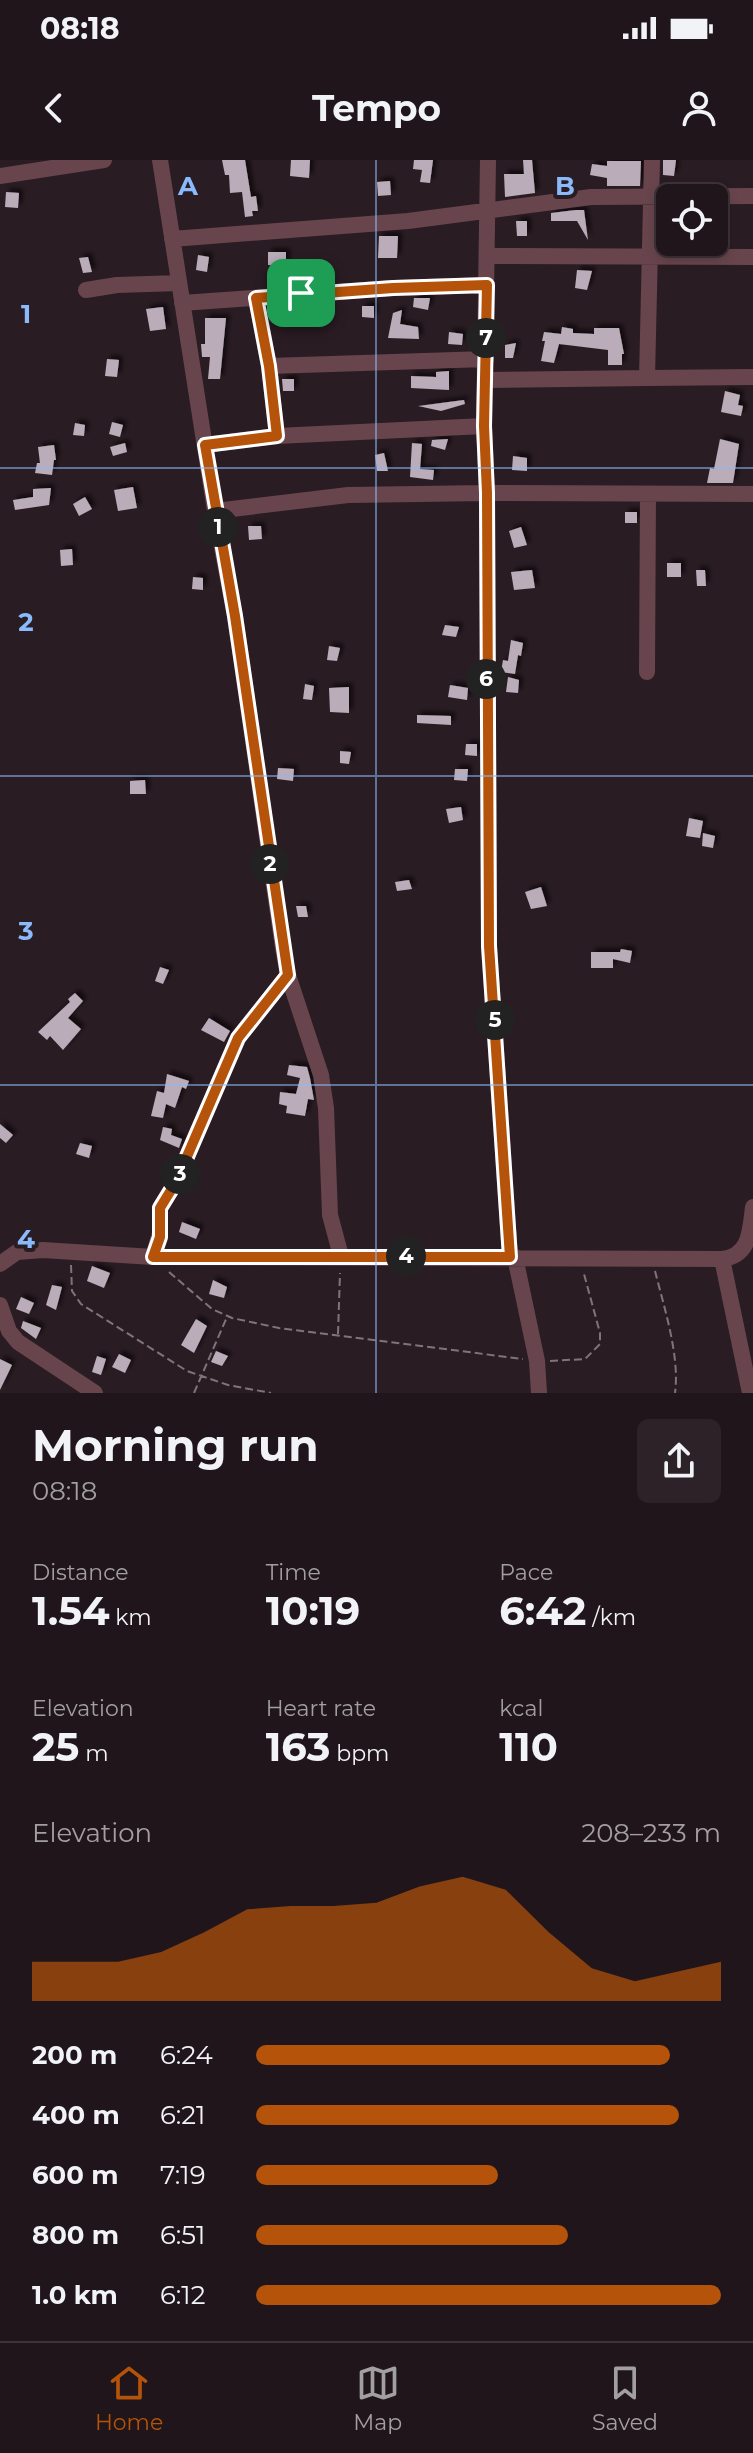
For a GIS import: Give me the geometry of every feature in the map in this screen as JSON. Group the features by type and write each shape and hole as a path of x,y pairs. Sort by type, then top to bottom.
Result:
{"street":[{"path":"0,176 104,160"},
{"path":"160,160 215,511 235,616 288,975 321,1075 326,1108 330,1215 341,1256"},
{"path":"488,160 484,426 489,946 512,1257 537,1361 539,1393"},
{"path":"647,378 652,160"},
{"path":"172,239 408,221 591,197 753,196"},
{"path":"487,256 753,257"},
{"path":"86,290 117,285 179,283"},
{"path":"182,303 393,288 487,285"},
{"path":"256,298 269,366 277,436"},
{"path":"269,366 486,359"},
{"path":"486,380 753,377"},
{"path":"205,445 277,436 484,426"},
{"path":"647,672 648,494"},
{"path":"215,511 348,495 753,494"},
{"path":"153,1257 160,1237 160,1208 176,1182 238,1038 288,975"},
{"path":"0,1264 8,1256 25,1251 153,1257 722,1259 737,1256 743,1250 753,1207"},
{"path":"722,1259 750,1393"},
{"path":"0,1305 9,1331 18,1342 95,1393"}],"path":[{"path":"70,1252 72,1291 81,1304 187,1371 228,1385 271,1393"},
{"path":"338,1335 341,1256"},
{"path":"153,1257 186,1289 212,1309 228,1316 279,1328 537,1361 585,1359 600,1344 600,1333 580,1257"},
{"path":"652,1258 676,1375 675,1393"},
{"path":"194,1393 228,1316"}],"building":[{"path":"222,160 245,160 251,197 256,196 258,211 252,211 253,216 245,217 242,192 230,193 229,175 225,175"},
{"path":"291,160 310,160 309,178 290,176"},
{"path":"414,160 433,160 430,183 420,182 422,170 413,169"},
{"path":"523,160 532,160 535,193 505,197 504,174 524,174"},
{"path":"663,160 676,160 674,176 663,175"},
{"path":"607,161 641,161 640,186 607,186 607,178 590,175 592,164 607,166"},
{"path":"390,181 391,195 378,196 377,182"},
{"path":"6,192 19,193 18,208 5,207"},
{"path":"584,210 588,240 577,221 551,221 551,213"},
{"path":"516,221 527,221 527,236 517,236"},
{"path":"379,236 398,236 397,258 378,258"},
{"path":"268,252 286,252 286,266 268,265"},
{"path":"198,255 209,257 207,272 196,270"},
{"path":"88,257 92,272 83,273 79,258"},
{"path":"577,270 592,271 587,290 575,288"},
{"path":"414,298 430,298 428,310 413,307"},
{"path":"362,306 374,306 374,318 362,317"},
{"path":"163,307 166,329 150,331 146,309"},
{"path":"402,310 400,324 418,327 419,339 388,338 393,313"},
{"path":"205,318 226,318 220,379 208,379 210,357 202,357"},
{"path":"562,327 573,329 573,333 594,334 594,328 619,328 624,354 622,365 608,365 608,350 559,344 554,363 541,361 544,332 561,334"},
{"path":"449,332 463,334 462,345 448,344"},
{"path":"516,343 513,358 505,358 505,345"},
{"path":"107,359 119,360 117,377 105,376"},
{"path":"449,371 449,390 411,388 411,376 436,377 436,372"},
{"path":"282,379 294,379 294,391 283,391"},
{"path":"725,391 740,395 738,405 743,406 741,416 721,412"},
{"path":"464,400 465,404 441,411 418,406"},
{"path":"112,422 123,425 120,437 109,434"},
{"path":"75,423 85,425 84,436 73,435"},
{"path":"448,439 445,450 431,446 432,440"},
{"path":"720,439 739,444 733,483 707,483 710,468 714,469"},
{"path":"125,443 127,452 113,456 110,447"},
{"path":"412,443 422,444 420,469 434,470 433,480 410,477"},
{"path":"54,445 56,460 52,475 35,473 37,463 40,463 38,447"},
{"path":"384,453 388,471 377,471 375,455"},
{"path":"513,456 527,458 527,471 512,470"},
{"path":"133,487 137,508 118,511 114,490"},
{"path":"51,488 49,505 15,510 13,500 33,497 33,489"},
{"path":"85,497 92,509 79,516 73,504"},
{"path":"625,512 637,512 637,523 625,523"},
{"path":"248,526 261,526 262,539 249,540"},
{"path":"521,527 527,545 514,548 509,531"},
{"path":"72,549 73,565 61,566 60,550"},
{"path":"667,563 681,563 681,577 667,577"},
{"path":"532,570 535,588 514,590 511,572"},
{"path":"696,570 705,570 706,586 697,586"},
{"path":"193,577 203,578 203,590 192,589"},
{"path":"445,625 459,627 456,637 442,635"},
{"path":"511,640 523,643 515,674 501,672 503,660 508,661"},
{"path":"329,646 340,648 337,661 327,660"},
{"path":"508,677 519,680 518,693 506,692"},
{"path":"305,684 314,686 312,700 303,699"},
{"path":"450,685 468,688 467,700 448,697"},
{"path":"349,687 349,713 330,712 329,688"},
{"path":"417,715 451,716 451,725 417,723"},
{"path":"466,744 477,744 477,756 465,755"},
{"path":"340,751 351,752 349,764 340,763"},
{"path":"278,768 294,769 293,781 277,779"},
{"path":"455,769 468,769 467,781 454,780"},
{"path":"145,780 146,794 130,794 130,781"},
{"path":"461,807 463,820 449,823 446,809"},
{"path":"689,818 703,821 700,838 686,836"},
{"path":"703,833 715,836 713,848 702,846"},
{"path":"409,880 412,889 397,891 395,882"},
{"path":"541,887 547,906 531,909 525,892"},
{"path":"296,906 306,906 308,917 298,917"},
{"path":"621,949 632,951 630,963 613,959 613,968 591,968 591,952 620,952"},
{"path":"160,967 169,970 163,984 155,981"},
{"path":"75,993 83,1001 68,1018 81,1029 63,1050 50,1036 47,1040 38,1032 70,1002 68,999"},
{"path":"209,1018 230,1031 224,1042 201,1030"},
{"path":"289,1065 307,1067 314,1100 308,1099 305,1116 286,1113 287,1106 279,1104 280,1092 296,1094 300,1078 287,1075"},
{"path":"167,1074 189,1081 186,1089 182,1087 175,1108 166,1104 163,1118 151,1116 157,1091 164,1093"},
{"path":"0,1124 13,1135 6,1143 0,1138"},
{"path":"163,1127 172,1129 171,1135 182,1139 179,1148 160,1140"},
{"path":"80,1143 92,1146 89,1158 76,1154"},
{"path":"182,1222 200,1229 196,1239 179,1232"},
{"path":"92,1266 110,1273 104,1288 87,1281"},
{"path":"213,1280 227,1287 224,1298 209,1294"},
{"path":"52,1285 62,1287 56,1310 46,1305"},
{"path":"21,1297 34,1303 29,1314 16,1309"},
{"path":"196,1319 207,1326 194,1353 181,1345"},
{"path":"23,1321 41,1328 36,1339 21,1328"},
{"path":"216,1351 228,1356 222,1366 211,1362"},
{"path":"119,1354 131,1360 125,1373 112,1367"},
{"path":"97,1356 106,1359 101,1375 92,1372"},
{"path":"0,1359 12,1365 0,1390"}],"route":[{"path":"487,285 484,451 487,493 489,946 510,1257 153,1257 160,1237 160,1208 176,1182 238,1038 288,975 235,616 205,445 277,436 269,366 256,298 301,293 487,285"}]}
